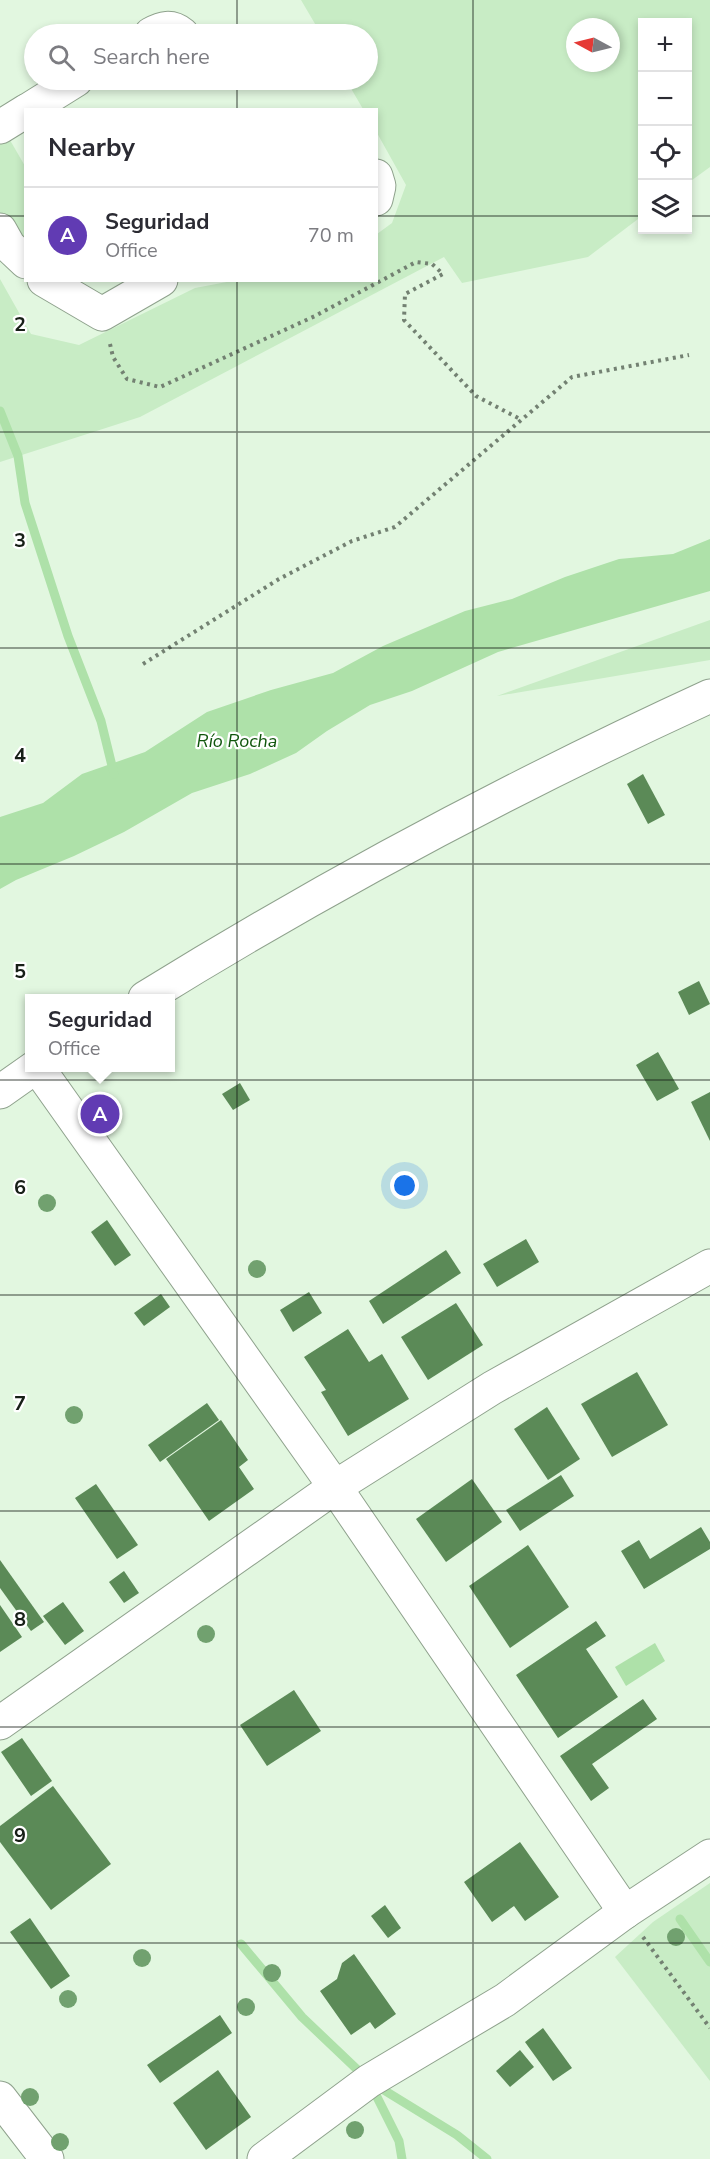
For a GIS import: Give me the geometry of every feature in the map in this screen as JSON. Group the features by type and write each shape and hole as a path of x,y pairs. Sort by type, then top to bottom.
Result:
{"street":[{"path":"30,108 60,90"},
{"path":"0,127 24,112"},
{"path":"0,230 9,246 24,260"},
{"path":"47,282 102,314 158,282"},
{"path":"153,994 212,957 456,819 710,696"},
{"path":"0,1092 30,1072"},
{"path":"39,1072 335,1487 625,1912"},
{"path":"0,1723 335,1487 492,1388 710,1266"},
{"path":"264,2159 369,2081 505,2000 625,1912 710,1856"},
{"path":"0,2098 47,2159"}],"path":[{"path":"102,314 113,357 127,379 160,387 315,316 416,262 432,264 442,274 405,294 404,320 476,396 520,419"},
{"path":"143,664 279,579 352,541 396,526 572,377 689,356"},
{"path":"625,1912 710,2028"}],"shaded area":[{"path":"301,0 710,0 710,167 692,180 692,18 638,18 638,219 588,257 462,283 444,257 140,417 0,462 0,279 31,334 79,345 195,288 227,282 378,282 378,233 392,223 406,185 378,135 378,108 362,108 352,90 378,90 378,24 315,24"},
{"path":"7,135 24,164 24,246 0,215 0,140"},
{"path":"710,620 710,660 497,696"},
{"path":"710,1883 710,2081 615,1957 653,1922"}],"water":[{"name":"Río Rocha","path":"710,539 710,591 498,652 412,691 370,705 296,753 250,774 192,793 124,832 0,889 0,817 43,803 82,774 145,752 207,712 271,690 333,673 383,646 465,611 512,599 565,577 619,559 673,554"},
{"path":"655,1643 665,1661 626,1686 615,1667"}],"building":[{"path":"643,774 665,815 648,824 627,784"},
{"path":"699,981 710,1004 689,1015 678,992"},
{"path":"658,1052 679,1089 657,1101 636,1065"},
{"path":"240,1083 250,1100 233,1110 222,1094"},
{"path":"710,1092 710,1141 691,1102"},
{"path":"103,1103 111,1115 98,1125 89,1113"},
{"path":"107,1220 131,1255 115,1266 91,1232"},
{"path":"526,1239 539,1262 497,1287 483,1264"},
{"path":"446,1250 461,1273 383,1324 369,1301"},
{"path":"309,1292 322,1313 293,1332 280,1310"},
{"path":"161,1294 170,1307 144,1326 134,1313"},
{"path":"456,1303 483,1345 428,1380 401,1337"},
{"path":"348,1329 369,1362 382,1354 409,1399 348,1436 321,1392 326,1390 304,1357"},
{"path":"637,1372 668,1425 612,1457 581,1404"},
{"path":"207,1403 219,1420 160,1462 148,1445"},
{"path":"547,1407 580,1459 548,1480 514,1429"},
{"path":"221,1420 248,1460 239,1467 254,1489 209,1521 166,1459"},
{"path":"561,1475 574,1496 520,1531 506,1510"},
{"path":"472,1479 502,1522 446,1562 416,1519"},
{"path":"96,1484 138,1545 117,1559 75,1498"},
{"path":"701,1527 710,1542 710,1549 644,1589 621,1551 639,1540 650,1559"},
{"path":"528,1545 569,1607 510,1648 469,1586"},
{"path":"0,1560 44,1622 31,1631 0,1588"},
{"path":"124,1571 139,1593 124,1603 109,1582"},
{"path":"63,1602 84,1631 65,1645 43,1616"},
{"path":"0,1605 22,1637 0,1652"},
{"path":"596,1621 606,1636 586,1649 618,1697 558,1738 516,1675"},
{"path":"294,1690 321,1731 267,1766 240,1725"},
{"path":"643,1699 657,1719 592,1764 609,1788 591,1801 560,1756"},
{"path":"22,1738 52,1781 31,1796 1,1752"},
{"path":"53,1786 111,1864 51,1910 0,1842 0,1826"},
{"path":"520,1842 559,1897 525,1921 514,1906 492,1922 464,1882"},
{"path":"385,1905 401,1928 388,1938 371,1916"},
{"path":"30,1918 70,1976 51,1989 10,1932"},
{"path":"354,1954 396,2014 375,2029 370,2022 351,2035 320,1991 337,1979 342,1963"},
{"path":"220,2015 232,2033 160,2083 147,2065"},
{"path":"543,2028 572,2068 553,2081 525,2042"},
{"path":"520,2050 534,2067 510,2087 496,2071"},
{"path":"218,2070 251,2117 206,2150 173,2103"}],"waterway":[{"path":"0,411 18,456 25,503 68,636 101,721 114,774"},
{"path":"680,1919 710,1962"},
{"path":"241,1944 302,2017 364,2076"},
{"path":"374,2084 457,2135 487,2159"},
{"path":"372,2087 399,2141 402,2159"}],"place":[{"name":"Seguridad","path":"100,1114"}]}
